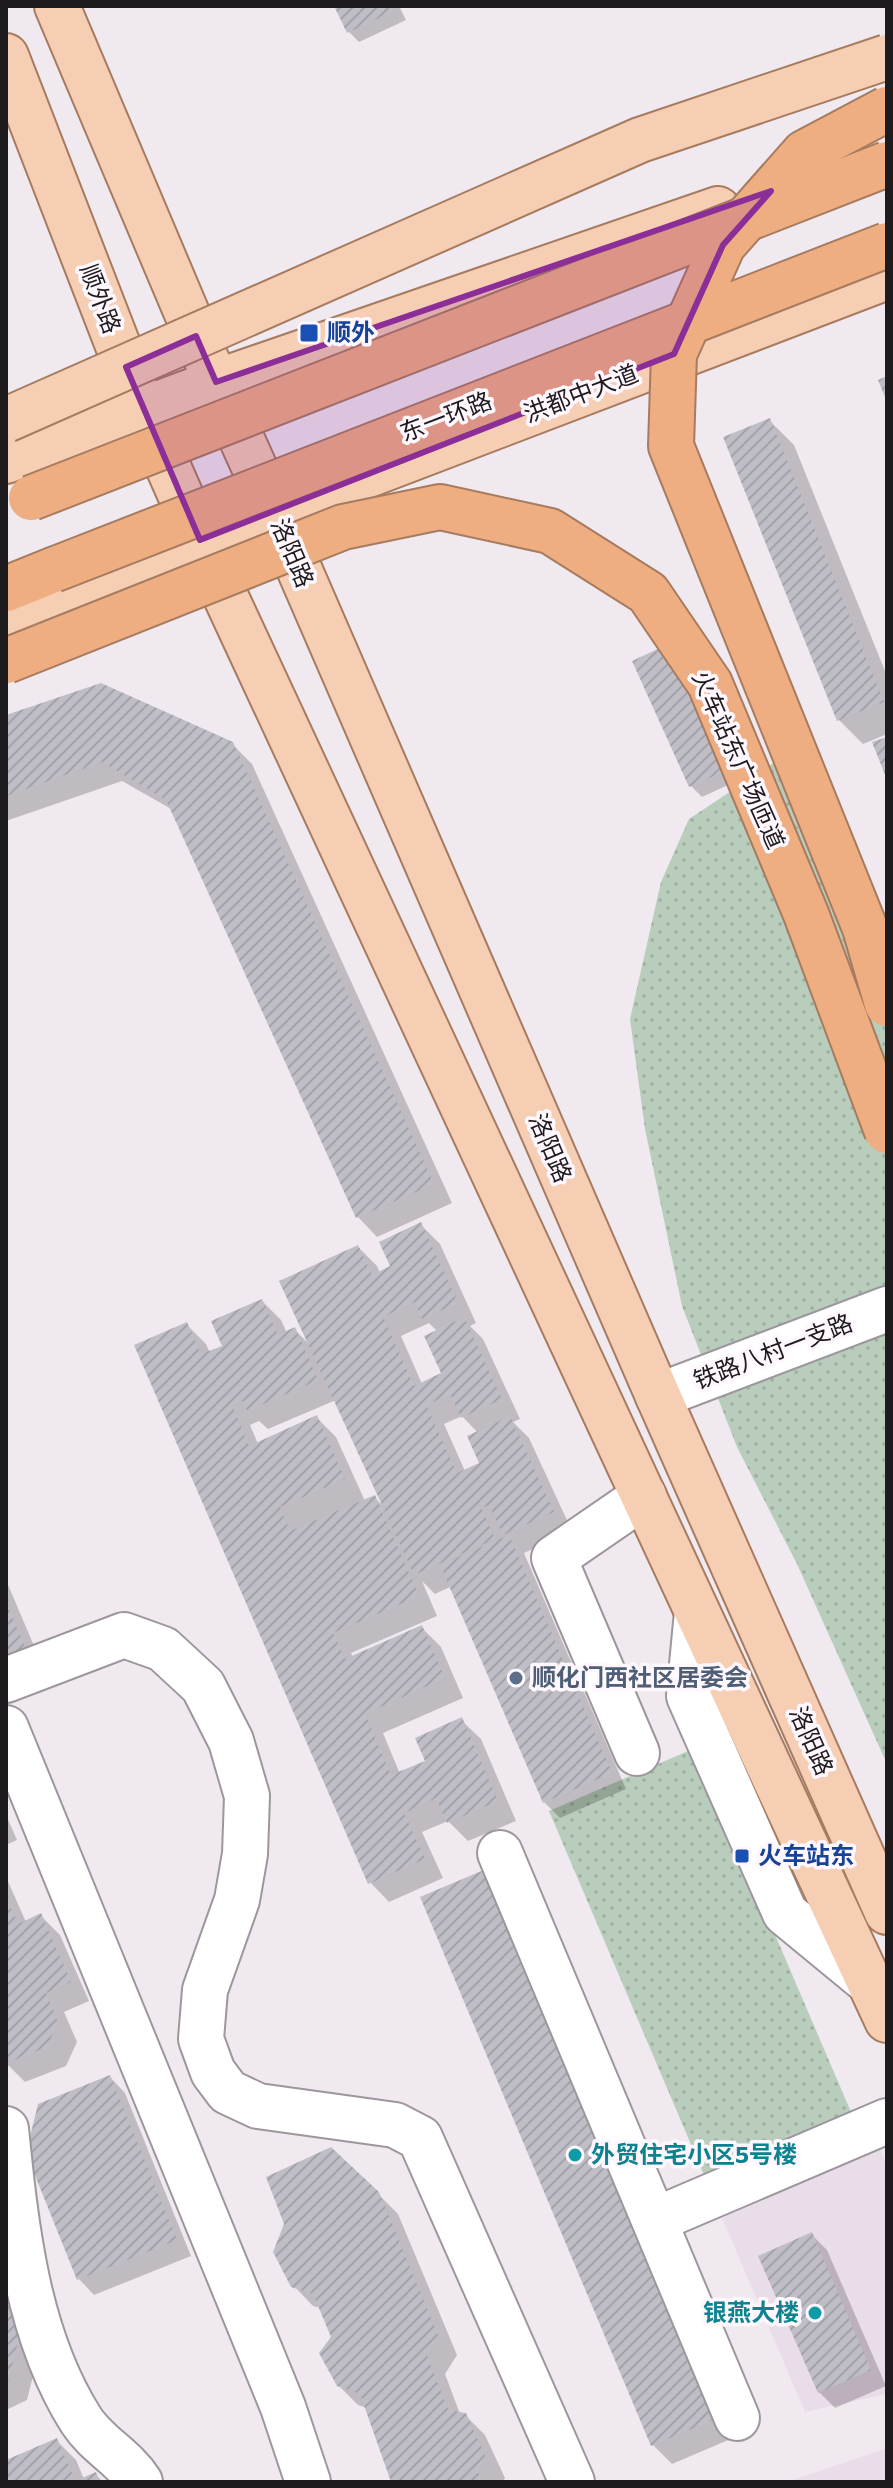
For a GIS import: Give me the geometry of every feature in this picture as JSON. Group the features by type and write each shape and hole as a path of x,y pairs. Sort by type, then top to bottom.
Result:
{"highway":[{"path":"887,109 804,153 723,245 674,354 671,446 865,928 887,1004"},
{"path":"6,507 887,164"},
{"name":"东一环路","path":"6,589 887,245"},
{"name":"火车站东广场匝道","path":"6,661 343,527 440,507 550,531 648,593 710,684 806,914 887,1131"}],"main road":[{"path":"57,6 216,382"},
{"name":"顺外路","path":"6,56 143,410 200,540"},
{"path":"6,420 640,140 887,57"},
{"path":"6,461 216,382 887,150"},
{"name":"洪都中大道","path":"6,616 887,277"},
{"name":"洛阳路","path":"216,382 658,1396 887,1912"},
{"name":"洛阳路","path":"200,540 878,2001"}],"lane":[{"name":"铁路八村一支路","path":"658,1396 887,1309"},
{"path":"637,1753 554,1558 644,1496"},
{"path":"6,1680 124,1635 163,1649 203,1686 231,1741 247,1796 245,1854 237,1900 205,1990 201,2039 213,2072 228,2092 258,2106 395,2125 420,2138 572,2482"},
{"path":"6,1728 283,2407 308,2482"},
{"path":"500,1853 737,2418"},
{"path":"655,2220 887,2121"},
{"path":"6,2129 16,2230 31,2295 53,2365 81,2419 97,2441 130,2467 140,2482"}],"highlighted area":[{"path":"771,191 723,245 674,354 200,540 126,367 196,336 216,382"}],"shaded area":[{"path":"879,2147 887,2166 887,2394 805,2412 722,2218"},
{"path":"887,2448 887,2482 787,2482"}],"green space":[{"path":"775,762 887,969 887,1764 797,1564 737,1447 682,1306 645,1129 630,1019 661,882 689,819"},
{"path":"695,1748 854,2119 707,2182 549,1811"}],"building":[{"path":"334,6 395,6 397,9 347,33"},
{"path":"887,376 887,402 878,380"},
{"path":"770,418 884,702 837,721 723,437"},
{"path":"677,640 734,767 689,787 632,661"},
{"path":"101,683 233,742 434,1184 356,1218 166,800 102,762 6,796 6,715"},
{"path":"887,737 887,780 872,742"},
{"path":"421,1222 458,1303 422,1319 414,1302 383,1317 414,1386 441,1373 424,1336 464,1317 502,1399 461,1418 450,1394 426,1405 457,1473 479,1463 467,1436 510,1416 554,1512 503,1535 489,1505 481,1508 495,1539 414,1575 279,1281 358,1245 372,1275 390,1266 379,1242"},
{"path":"262,1299 278,1335 295,1327 318,1380 247,1411 243,1401 232,1405 249,1446 317,1415 345,1479 280,1507 290,1531 375,1495 419,1596 333,1633 345,1659 422,1625 445,1678 365,1714 391,1775 425,1761 415,1738 462,1717 498,1801 447,1823 436,1798 404,1813 425,1859 368,1884 134,1345 187,1322 201,1354 222,1346 211,1321"},
{"path":"509,1535 612,1773 543,1803 440,1565"},
{"path":"6,1602 25,1647 6,1655"},
{"name":"外贸住宅小区5号楼","path":"498,1864 729,2413 651,2446 420,1897"},
{"path":"6,1897 18,1924 41,1913 71,1982 46,1993 58,2022 47,2047 6,2063"},
{"path":"110,2075 177,2240 77,2280 26,2153 38,2104"},
{"path":"331,2147 379,2192 438,2335 426,2353 448,2410 466,2413 486,2458 478,2472 482,2482 391,2482 360,2394 337,2386 319,2353 331,2337 313,2294 291,2287 273,2252 284,2224 266,2177"},
{"name":"银燕大楼","path":"812,2232 871,2370 818,2393 758,2256"},
{"path":"6,2301 21,2331 7,2385 6,2384"},
{"path":"57,2438 75,2481 96,2472 100,2482 9,2482 6,2460"}],"place":[{"name":"顺外","path":"309,333"},
{"name":"顺化门西社区居委会","path":"516,1678"},
{"name":"火车站东","path":"742,1856"},
{"name":"外贸住宅小区5号楼","path":"575,2155"},
{"name":"银燕大楼","path":"815,2313"}]}
